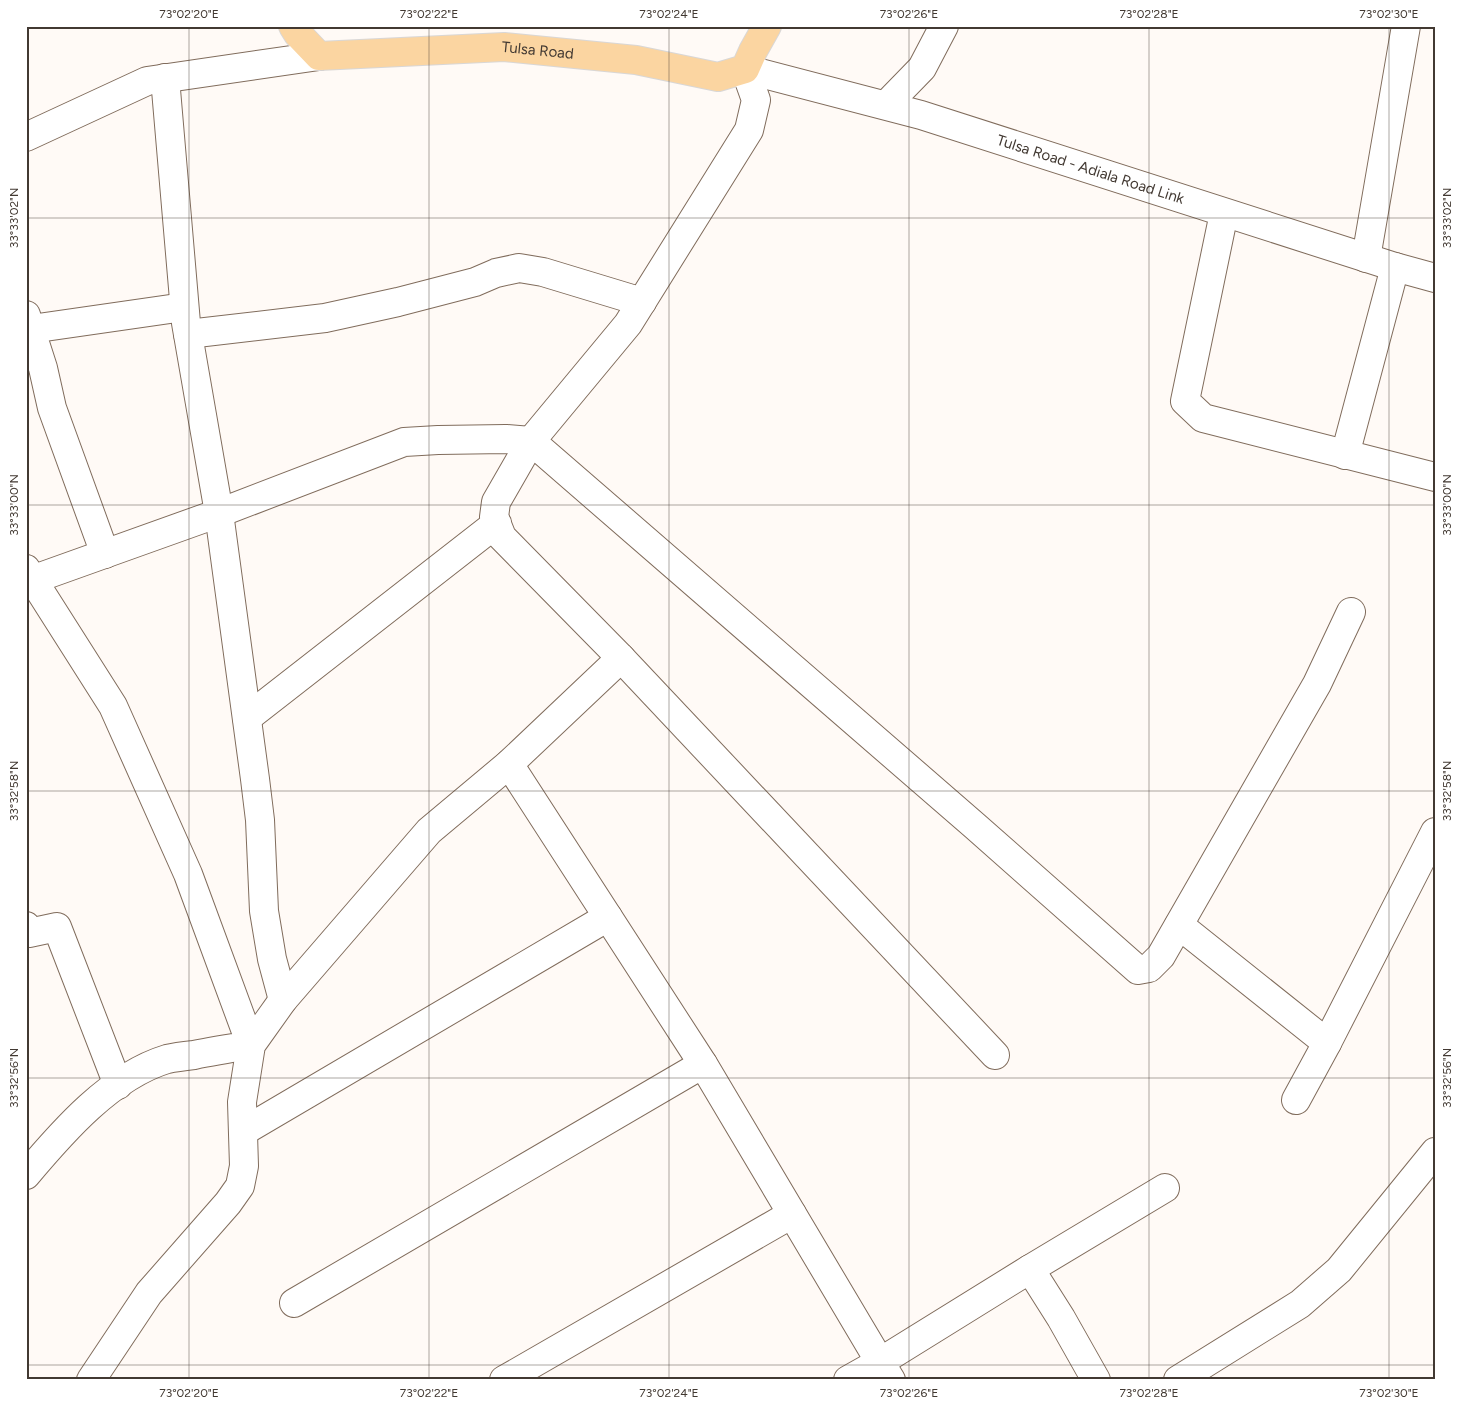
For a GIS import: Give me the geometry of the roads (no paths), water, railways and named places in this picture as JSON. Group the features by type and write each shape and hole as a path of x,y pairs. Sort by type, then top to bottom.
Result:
{"main road":[{"path":"293,26 319,56"},
{"path":"745,69 768,26"},
{"name":"Tulsa Road","path":"319,56 504,47 636,60 718,77 745,69"}],"street":[{"path":"886,105 922,68 944,26"},
{"path":"1366,258 1406,26"},
{"path":"26,137 147,80 319,56"},
{"path":"745,69 756,100 749,130 628,324 530,441 496,502 494,516 502,537 621,658 994,1055"},
{"name":"Tulsa Road - Adiala Road Link","path":"745,69 930,118 1366,258 1435,278"},
{"path":"165,78 184,307 219,513 247,718 260,820 264,911 272,959 283,1000"},
{"path":"1224,213 1185,402 1203,418 1435,477"},
{"path":"1345,455 1395,267"},
{"path":"188,334 325,318 408,300 475,282 496,273 519,268 543,272 642,302"},
{"path":"105,554 52,408 43,368 28,322 184,307"},
{"path":"251,1045 188,874 113,706 29,576 105,554 219,513 404,442 438,440 530,441 967,819 1138,970 1149,968 1161,956 1317,684 1351,612"},
{"path":"247,718 497,523"},
{"path":"91,1380 149,1293 228,1203 240,1186 244,1166 242,1102 251,1045 283,1000 429,831 509,764 621,658"},
{"path":"509,764 703,1064 886,1371"},
{"path":"1296,1100 1435,832"},
{"path":"244,1131 608,917"},
{"path":"1179,925 1327,1043"},
{"path":"26,926 29,933 57,927 118,1085"},
{"path":"26,1174 79,1116 118,1085 145,1069 167,1059 251,1045"},
{"path":"294,1303 703,1064"},
{"path":"1178,1380 1300,1304 1339,1270 1435,1152"},
{"path":"848,1380 886,1371 1030,1269 1165,1188"},
{"path":"504,1380 792,1214"},
{"path":"1030,1269 1061,1318 1096,1380"}]}
